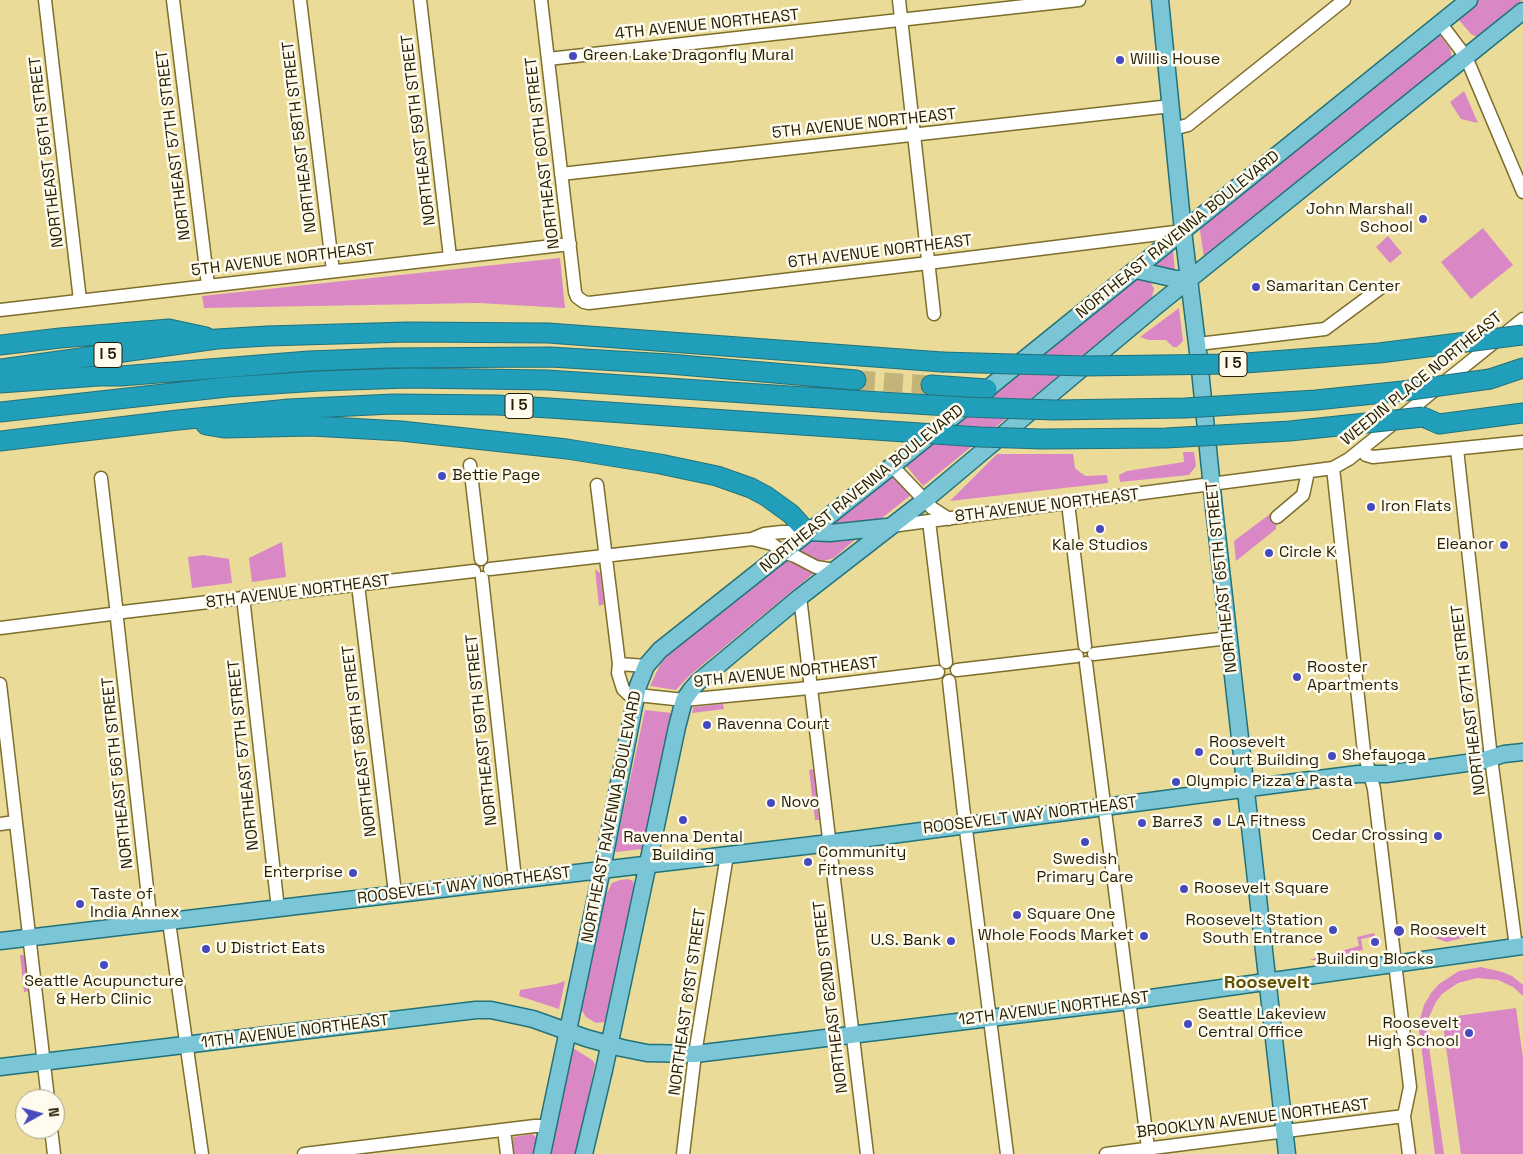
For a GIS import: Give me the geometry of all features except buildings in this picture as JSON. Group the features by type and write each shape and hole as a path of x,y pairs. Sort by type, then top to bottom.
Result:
{"highway":[{"path":"0,345 169,329 217,339"},
{"name":"I 5","path":"0,368 217,339 408,332 548,333 942,362 1085,366 1232,364 1379,353 1523,334"},
{"path":"0,383 121,376 309,361 388,358 550,357 669,364 856,380"},
{"path":"1490,379 1523,368"},
{"path":"0,412 226,387 409,378 547,380 1010,409 1106,410 1185,408 1333,399 1523,374"},
{"path":"0,394 98,382 121,376"},
{"path":"931,385 987,389"},
{"name":"I 5","path":"1,441 178,420 341,406 445,404 548,408 980,437 1042,439 1158,438 1290,431 1479,414 1523,403"},
{"path":"1479,414 1523,413"},
{"path":"178,420 224,428 311,426 401,430 567,449 660,464 716,476 751,488 791,514 808,532"}],"main road":[{"name":"NORTHEAST 65TH STREET","path":"1160,0 1183,231 1198,344 1211,484 1287,1154"},
{"name":"NORTHEAST RAVENNA BOULEVARD","path":"542,1154 602,869 638,686 646,666 660,650 987,389 1142,271 1183,231 1469,0"},
{"path":"584,1154 684,700 698,682 800,597 925,500 1189,279 1523,11"},
{"path":"1142,271 1176,279 1189,279"},
{"path":"1142,271 1158,281 1160,294 1155,307"},
{"name":"8TH AVENUE NORTHEAST","path":"808,532 830,533 889,527"},
{"name":"ROOSEVELT WAY NORTHEAST","path":"0,941 830,843 1245,788 1358,774 1386,774 1482,761 1523,752"},
{"name":"12TH AVENUE NORTHEAST","path":"586,1038 648,1053 695,1054 1129,1001 1519,946"},
{"name":"11TH AVENUE NORTHEAST","path":"0,1067 476,1010 491,1010 533,1019 586,1038"}],"street":[{"name":"NORTHEAST 56TH STREET","path":"45,0 80,300"},
{"name":"NORTHEAST 57TH STREET","path":"173,0 208,285"},
{"name":"NORTHEAST 58TH STREET","path":"300,0 333,271"},
{"name":"NORTHEAST 59TH STREET","path":"420,0 450,257"},
{"name":"NORTHEAST 60TH STREET","path":"541,0 575,292 580,300"},
{"path":"900,0 934,314"},
{"name":"4TH AVENUE NORTHEAST","path":"548,59 1079,0"},
{"path":"1173,129 1188,125 1344,0"},
{"path":"1441,24 1466,57 1518,166 1523,192"},
{"name":"5TH AVENUE NORTHEAST","path":"562,174 1171,106"},
{"name":"6TH AVENUE NORTHEAST","path":"580,300 589,303 1183,231"},
{"name":"5TH AVENUE NORTHEAST","path":"0,310 570,244"},
{"path":"1198,344 1326,329 1379,289"},
{"name":"WEEDIN PLACE NORTHEAST","path":"1338,466 1361,450 1523,319"},
{"path":"1377,437 1388,450 1402,454"},
{"path":"1361,450 1370,457 1523,442"},
{"name":"NORTHEAST 67TH STREET","path":"1456,449 1491,758 1519,946"},
{"path":"470,465 481,559 488,562 482,572"},
{"path":"892,466 932,508 949,519"},
{"path":"1338,466 1364,752 1374,788 1410,1087 1404,1116 1409,1154"},
{"name":"8TH AVENUE NORTHEAST","path":"889,527 1308,472 1338,466"},
{"path":"1277,518 1303,495 1308,472"},
{"name":"NORTHEAST 56TH STREET","path":"101,478 151,924"},
{"path":"597,485 619,664 618,673 623,689 628,694 636,696"},
{"path":"1068,503 1104,807 1148,1148"},
{"path":"929,521 946,662"},
{"name":"8TH AVENUE NORTHEAST","path":"0,628 752,539 764,534 808,532"},
{"name":"8TH AVENUE NORTHEAST","path":"752,539 772,544 783,552 795,556 816,568 834,570"},
{"name":"NORTHEAST 59TH STREET","path":"482,572 514,879"},
{"name":"NORTHEAST 58TH STREET","path":"358,585 395,894"},
{"name":"NORTHEAST 62ND STREET","path":"800,597 867,1154"},
{"name":"NORTHEAST 57TH STREET","path":"243,598 278,909"},
{"path":"957,670 1228,638"},
{"path":"946,662 955,664 957,670 955,678 949,681 941,678 938,672 940,666 946,662"},
{"path":"619,664 646,666"},
{"name":"9TH AVENUE NORTHEAST","path":"636,696 684,700 811,688 938,672"},
{"path":"949,681 965,825 1007,1154"},
{"path":"0,691 47,1089"},
{"path":"0,824 15,822"},
{"name":"NORTHEAST 61ST STREET","path":"683,1154 695,1054 727,855"},
{"path":"170,922 202,1154"},
{"name":"BROOKLYN AVENUE NORTHEAST","path":"1106,1154 1404,1116"},
{"path":"304,1154 548,1126"},
{"path":"504,1130 507,1154"},
{"path":"52,1139 54,1154"}],"shaded area":[{"path":"1474,0 1522,0 1477,37 1471,34 1458,19"},
{"path":"1439,34 1450,49 1452,57 1204,258 1200,231 1202,220"},
{"path":"1464,91 1478,123 1461,119 1450,102"},
{"path":"1483,228 1513,265 1471,299 1441,262"},
{"path":"1388,236 1402,253 1390,263 1376,247"},
{"path":"1170,247 1173,250 1175,271 1148,265"},
{"path":"560,258 565,308 478,303 204,308 202,296"},
{"path":"1132,277 1148,280 1154,289 1152,297 1154,298 923,486 903,462"},
{"path":"1179,308 1183,341 1177,347 1173,347 1166,340 1149,340 1140,337"},
{"path":"1183,452 1194,452 1196,466 1189,475 1120,482 1119,475 1127,471 1184,462"},
{"path":"997,454 1073,454 1075,468 1081,473 1086,476 1107,475 1108,483 950,501"},
{"path":"891,472 911,495 877,522 833,528 828,524"},
{"path":"1278,508 1276,529 1236,561 1234,541"},
{"path":"813,536 859,536 834,558 820,562 801,553 801,547"},
{"path":"282,542 286,577 252,582 249,558"},
{"path":"203,555 229,559 232,583 192,588 188,557"},
{"path":"786,558 814,573 690,675 676,690 650,686 660,665 673,649"},
{"path":"595,569 600,573 604,604 599,606"},
{"path":"723,704 724,709 692,713 693,707"},
{"path":"645,710 672,713 642,849 616,852 615,850"},
{"path":"814,769 819,820 815,820 809,770"},
{"path":"628,879 633,881 634,886 605,1022 596,1023 586,1017 581,1009 605,897 612,883"},
{"path":"1425,927 1438,927 1438,937 1486,934 1486,936 1466,937 1447,942 1426,935"},
{"path":"1374,933 1375,936 1361,939 1363,950 1319,960 1309,960 1359,946 1357,937"},
{"path":"20,955 26,955 29,991 24,992"},
{"path":"1361,956 1372,956 1374,961 1301,970"},
{"path":"1481,967 1512,976 1523,985 1523,996 1513,987 1498,980 1477,978 1458,983 1442,994 1436,1002 1428,1019 1427,1032 1444,1154 1435,1154 1419,1029 1420,1019 1424,1005 1439,984 1459,971"},
{"path":"565,981 559,1009 519,996 520,990"},
{"path":"1516,1008 1523,1058 1523,1154 1461,1154 1442,1018"},
{"path":"573,1048 595,1064 576,1154 550,1154"},
{"path":"532,1134 537,1140 534,1154 513,1154 513,1137"}],"tunnel":[{"path":"856,380 931,385"}],"place":[{"name":"Green Lake Dragonfly Mural","path":"573,56"},
{"name":"Willis House","path":"1120,60"},
{"name":"John Marshall School","path":"1423,219"},
{"name":"Samaritan Center","path":"1256,287"},
{"name":"Bettie Page","path":"442,476"},
{"name":"Iron Flats","path":"1371,507"},
{"name":"Kale Studios","path":"1100,529"},
{"name":"Eleanor","path":"1504,545"},
{"name":"Circle K","path":"1269,553"},
{"name":"Rooster Apartments","path":"1297,677"},
{"name":"Ravenna Court","path":"707,725"},
{"name":"Roosevelt Court Building","path":"1199,752"},
{"name":"Shefayoga","path":"1332,756"},
{"name":"Olympic Pizza & Pasta","path":"1176,782"},
{"name":"Novo","path":"771,803"},
{"name":"Ravenna Dental Building","path":"683,820"},
{"name":"LA Fitness","path":"1217,822"},
{"name":"Barre3","path":"1142,823"},
{"name":"Cedar Crossing","path":"1438,836"},
{"name":"Swedish Primary Care","path":"1085,842"},
{"name":"Community Fitness","path":"808,862"},
{"name":"Enterprise","path":"353,873"},
{"name":"Roosevelt Square","path":"1184,889"},
{"name":"Taste of India Annex","path":"80,904"},
{"name":"Square One","path":"1017,915"},
{"name":"Roosevelt Station South Entrance","path":"1333,930"},
{"name":"Roosevelt","path":"1399,931"},
{"name":"Whole Foods Market","path":"1144,936"},
{"name":"U.S. Bank","path":"951,941"},
{"name":"Building Blocks","path":"1375,942"},
{"name":"U District Eats","path":"206,949"},
{"name":"Seattle Acupuncture & Herb Clinic","path":"104,965"},
{"name":"Seattle Lakeview Central Office","path":"1188,1024"},
{"name":"Roosevelt High School","path":"1469,1033"}],"district":[{"name":"Roosevelt","path":"1267,983"}]}
